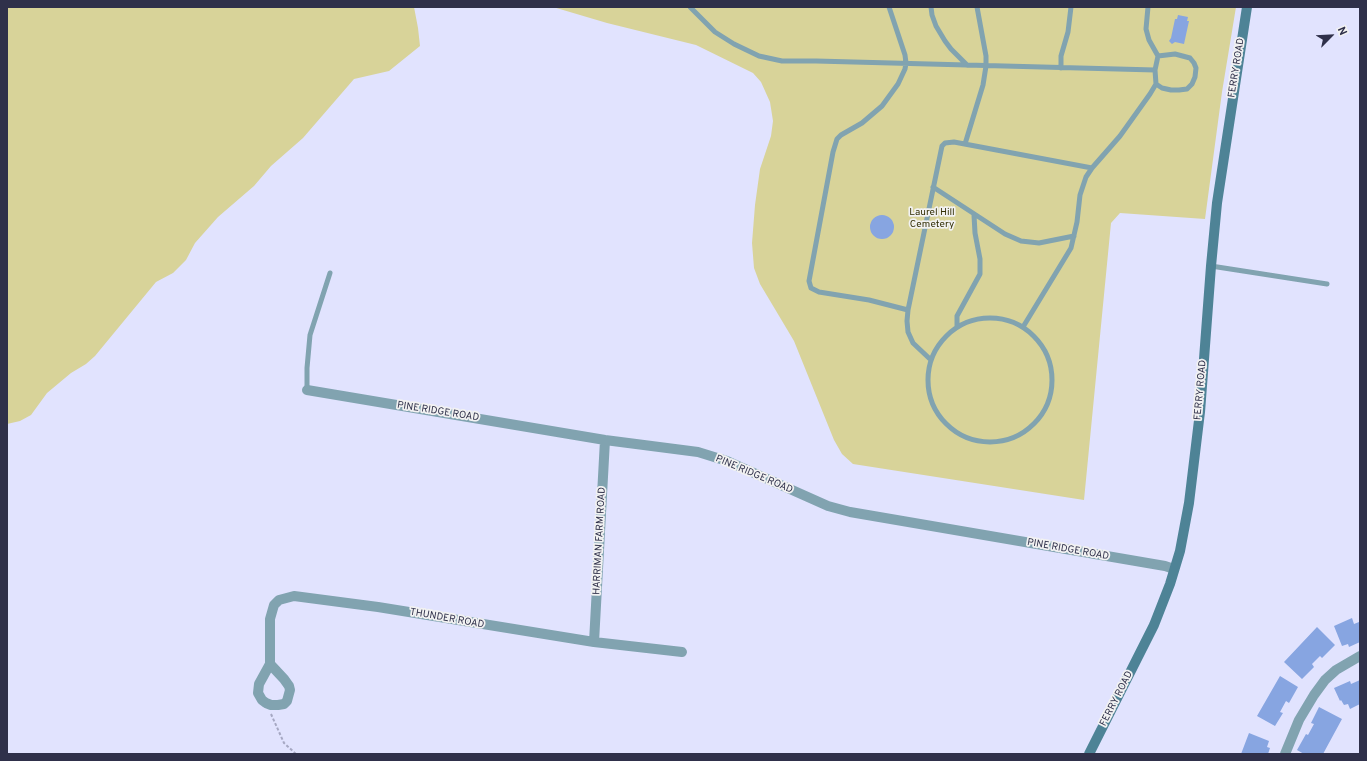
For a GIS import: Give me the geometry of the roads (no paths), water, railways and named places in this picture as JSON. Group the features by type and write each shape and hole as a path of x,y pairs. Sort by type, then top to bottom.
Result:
{"main road":[{"name":"FERRY ROAD","path":"1089,754 1154,625 1174,569 1185,527 1200,412 1211,266 1223,160 1247,7"}],"street":[{"name":"PINE RIDGE ROAD","path":"307,390 605,440 698,452 727,461 828,506 850,512 1174,569"},
{"name":"HARRIMAN FARM ROAD","path":"594,642 605,440"},
{"name":"THUNDER ROAD","path":"270,664 289,686 288,701 284,704 271,705 266,703 259,697 258,688 270,664 270,619 272,610 274,605 279,600 294,596 378,607 594,642 682,652"},
{"path":"1285,754 1300,720 1314,695 1325,680 1336,670 1360,656"}],"lane":[{"path":"690,7 720,36 759,56 782,61 967,64 986,66 1155,70"},
{"path":"889,7 902,43 906,63 905,69 898,84 882,106 862,123 841,135 837,139 831,160 809,281 812,288 819,292 869,300 908,310"},
{"path":"931,7 936,26 945,41 967,64"},
{"path":"965,144 983,85 986,66 986,56 977,7"},
{"path":"1061,68 1071,7"},
{"path":"1023,327 1068,256 1074,236 1081,191 1086,177 1120,136 1156,84 1155,70 1158,56 1149,40 1146,29 1148,7"},
{"path":"1156,84 1162,88 1171,90 1187,89 1192,84 1195,77 1196,68 1190,58 1175,54 1158,56"},
{"path":"930,360 917,348 910,338 907,321 942,146 949,142 965,144 1092,168"},
{"path":"933,187 1005,234 1028,242 1039,243 1074,236"},
{"path":"957,326 957,316 980,274 980,259 975,234 974,214"},
{"path":"1211,266 1327,284"},
{"path":"307,390 307,368 310,336 330,273"},
{"path":"987,317 1007,320 1023,327 1033,335 1045,351 1052,370 1051,390 1047,405 1040,418 1025,432 1007,440 987,442 977,441 958,434 943,421 932,404 929,394 927,374 930,360 943,338 957,326 968,321 987,317"}],"park label":[{"name":"Laurel Hill Cemetery","path":"932,218"}]}
